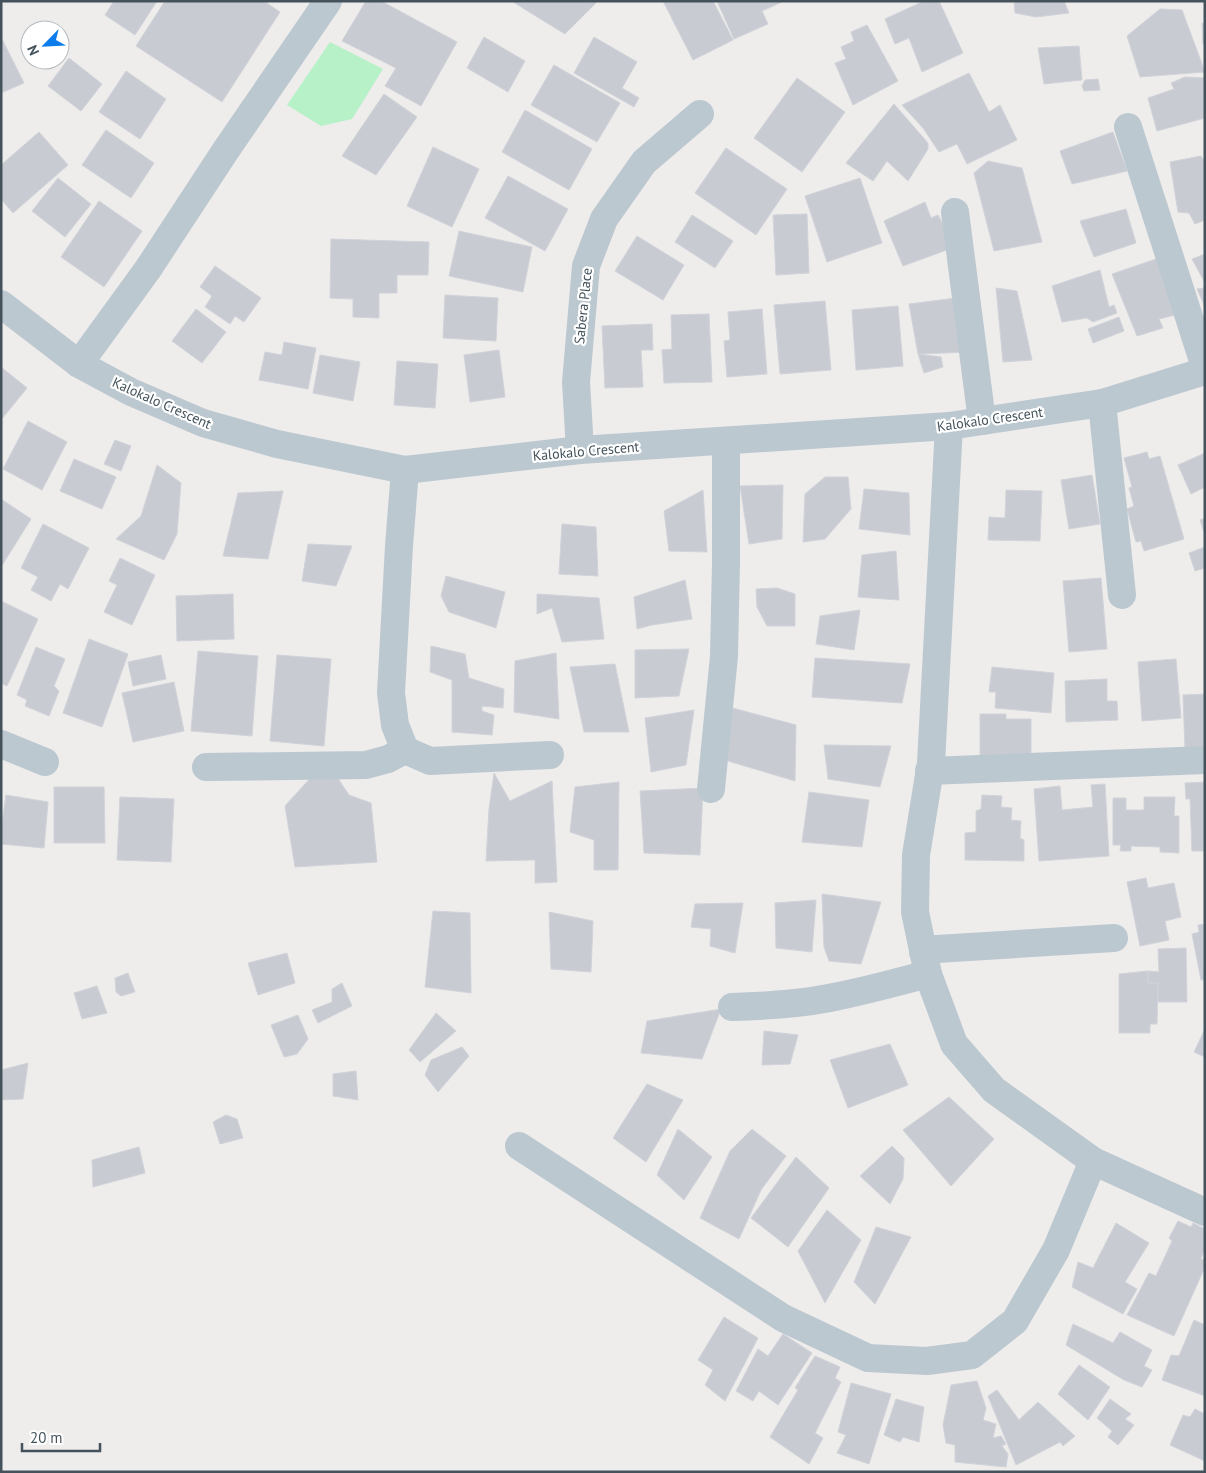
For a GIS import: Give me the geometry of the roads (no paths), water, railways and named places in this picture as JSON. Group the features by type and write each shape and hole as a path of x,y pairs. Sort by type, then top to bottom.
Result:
{"street":[{"path":"79,364 148,268 328,1"},
{"name":"Sabera Place","path":"580,450 576,382 586,266 604,219 644,162 700,114"},
{"path":"1128,127 1205,369"},
{"path":"955,212 982,421"},
{"name":"Kalokalo Crescent","path":"1,304 79,364 131,392 203,423 277,444 405,470 580,450 948,426 1102,403 1205,369"},
{"path":"1102,403 1122,595"},
{"path":"948,426 930,771 916,854 914,912 926,963 954,1044 994,1090 1093,1161 1205,1212"},
{"path":"712,789 724,656 726,441"},
{"path":"405,470 391,693 394,725 405,750 430,761 550,755"},
{"path":"1,744 45,762"},
{"path":"206,767 366,765 388,759 405,750"},
{"path":"930,771 1205,760"},
{"path":"732,1007 769,1006 822,999 870,989 926,963 937,949 1114,938"},
{"path":"519,1146 783,1318 868,1358 927,1361 972,1355 1015,1321 1056,1250 1093,1161"}]}
